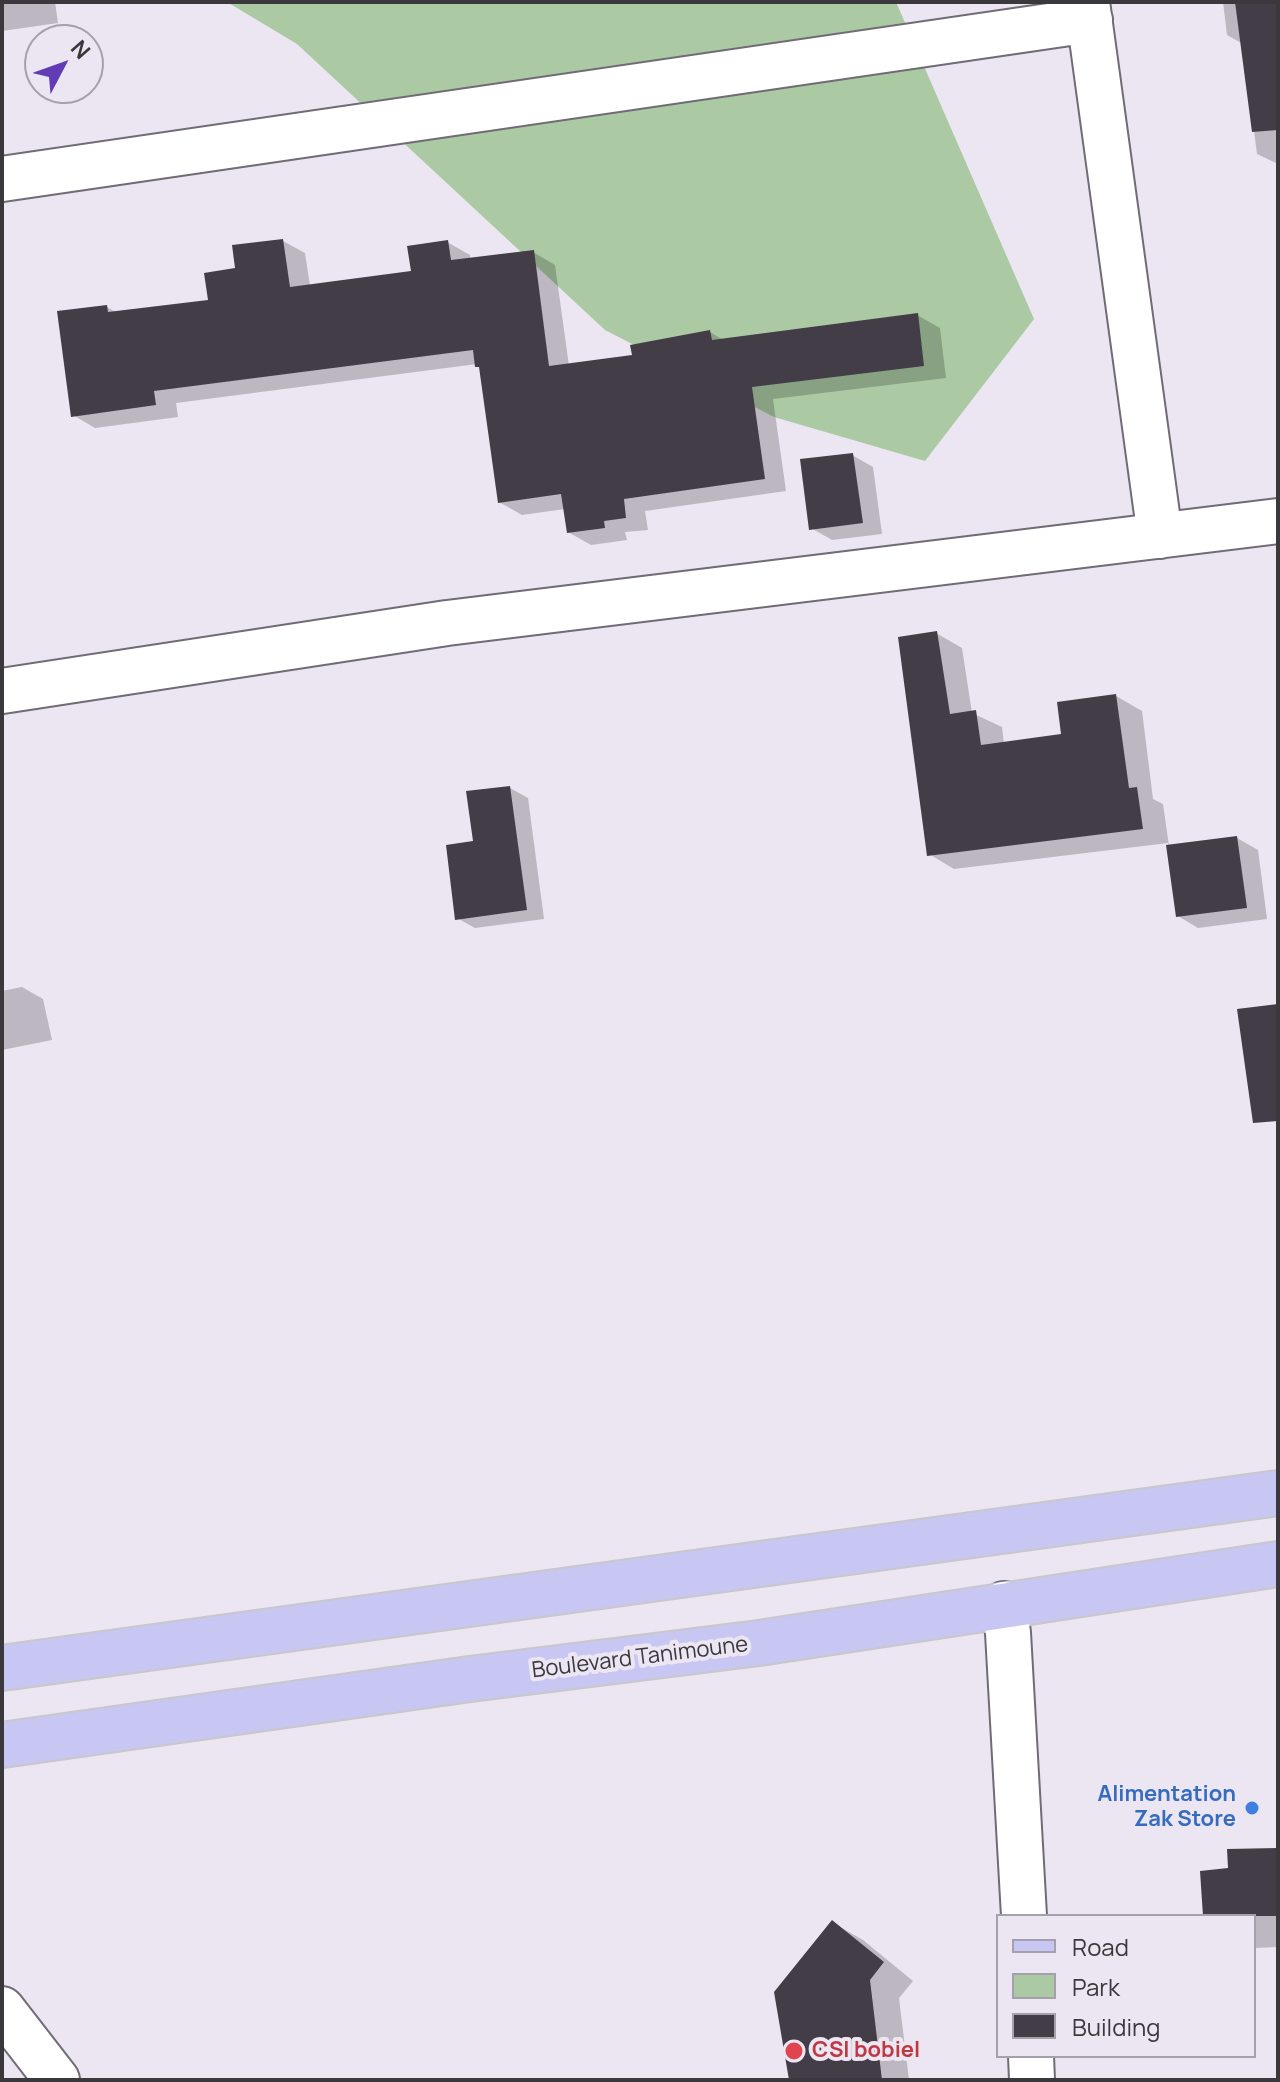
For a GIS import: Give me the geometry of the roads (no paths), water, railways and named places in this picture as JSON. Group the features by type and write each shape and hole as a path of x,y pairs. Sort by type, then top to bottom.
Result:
{"main road":[{"path":"2,1668 1278,1493"},
{"name":"Boulevard Tanimoune","path":"2,1745 470,1679 759,1643 1278,1564"}],"street":[{"path":"2,179 1088,11 1160,536"},
{"path":"2,691 447,623 1278,521"},
{"path":"1004,1604 1024,1914"},
{"path":"2,2009 57,2080"},
{"path":"1031,2058 1032,2080"}],"place":[{"name":"Alimentation Zak Store","path":"1252,1808"},
{"name":"CSI bobiel","path":"794,2051"}]}
